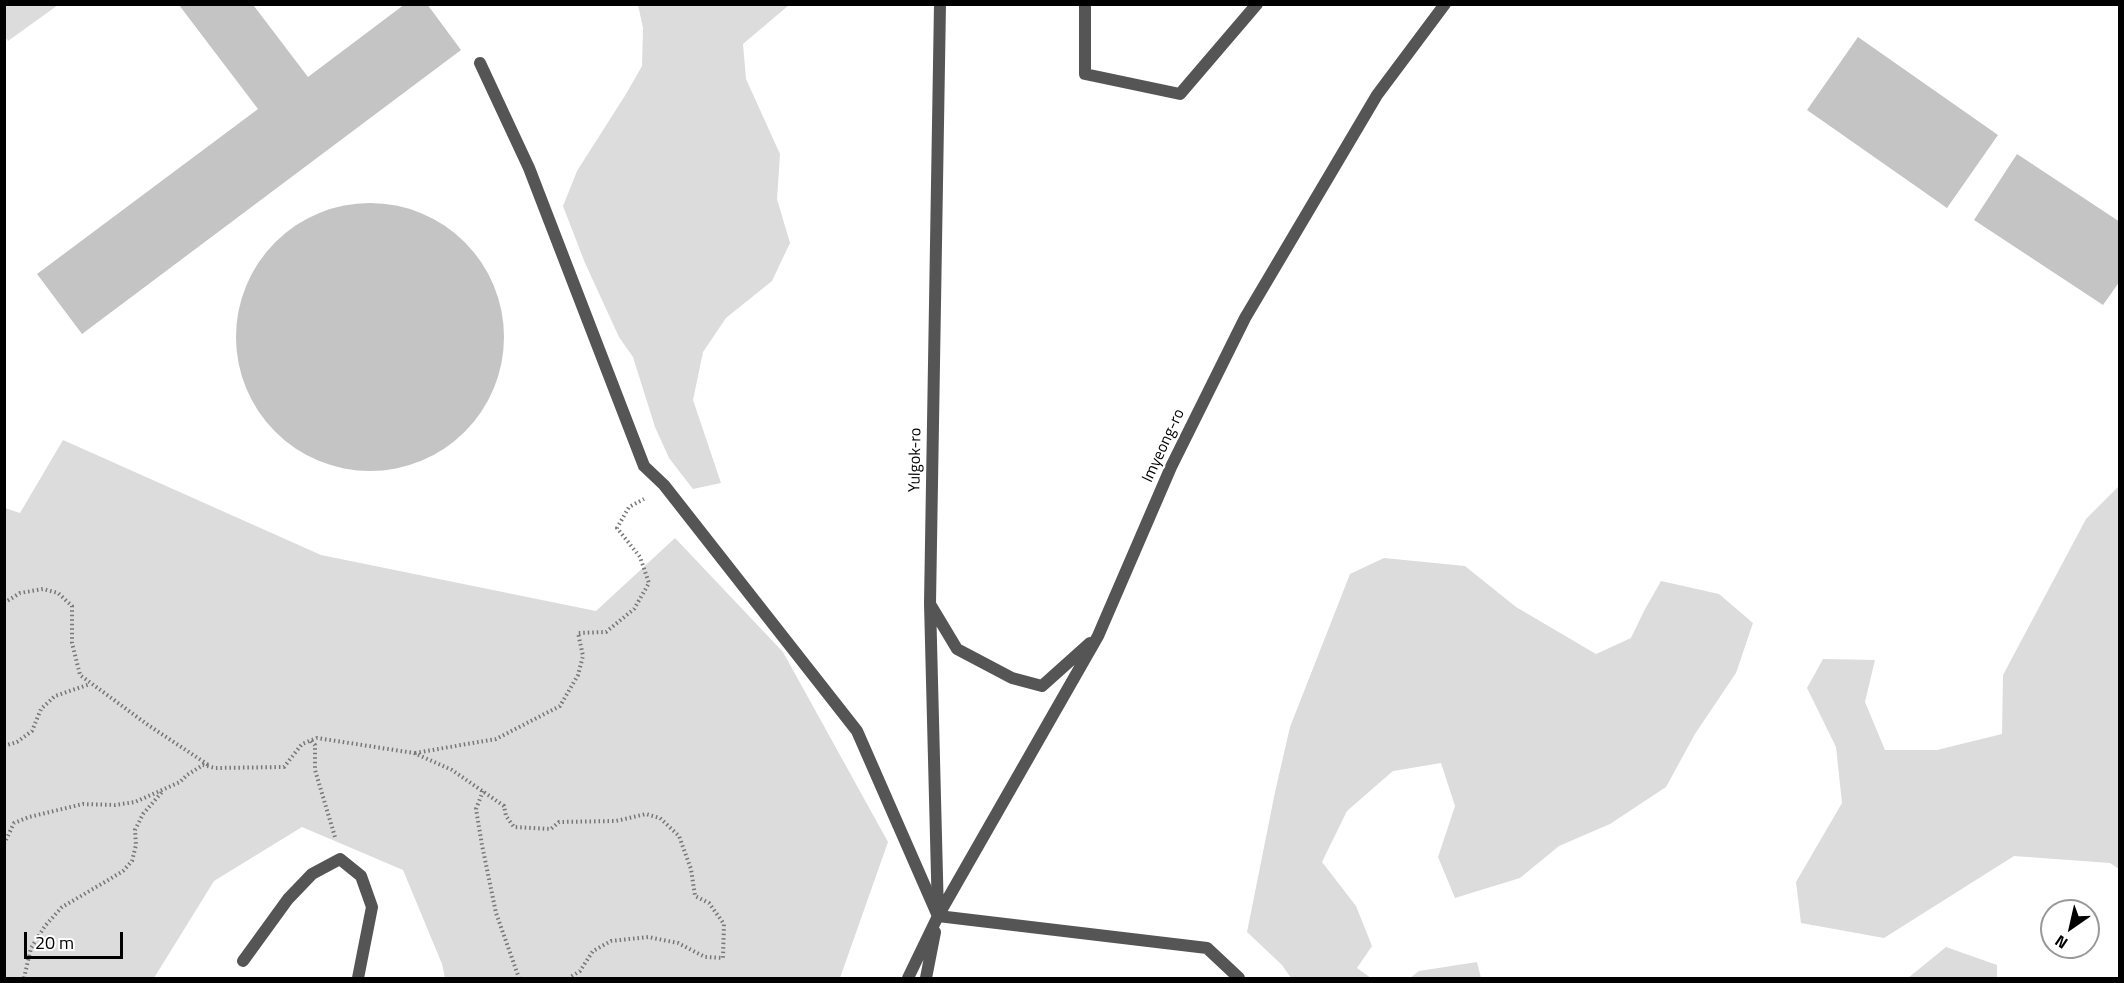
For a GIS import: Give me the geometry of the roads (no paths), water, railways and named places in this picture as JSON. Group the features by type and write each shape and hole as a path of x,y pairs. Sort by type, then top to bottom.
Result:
{"street":[{"name":"Yulgok-ro","path":"926,978 938,916 930,603 940,4"},
{"path":"1085,4 1085,74 1180,94 1257,4"},
{"name":"Imyeong-ro","path":"938,916 1098,636 1172,467 1245,318 1377,95 1445,4"},
{"path":"480,63 529,168 644,466 664,485 857,731 938,916 1207,948 1239,978"},
{"path":"930,603 957,649 1012,678 1042,686 1098,636"},
{"path":"243,961 288,899 312,874 340,860 361,876 372,906 358,978"},
{"name":"Yulgok-ro","path":"908,978 938,916"}]}
